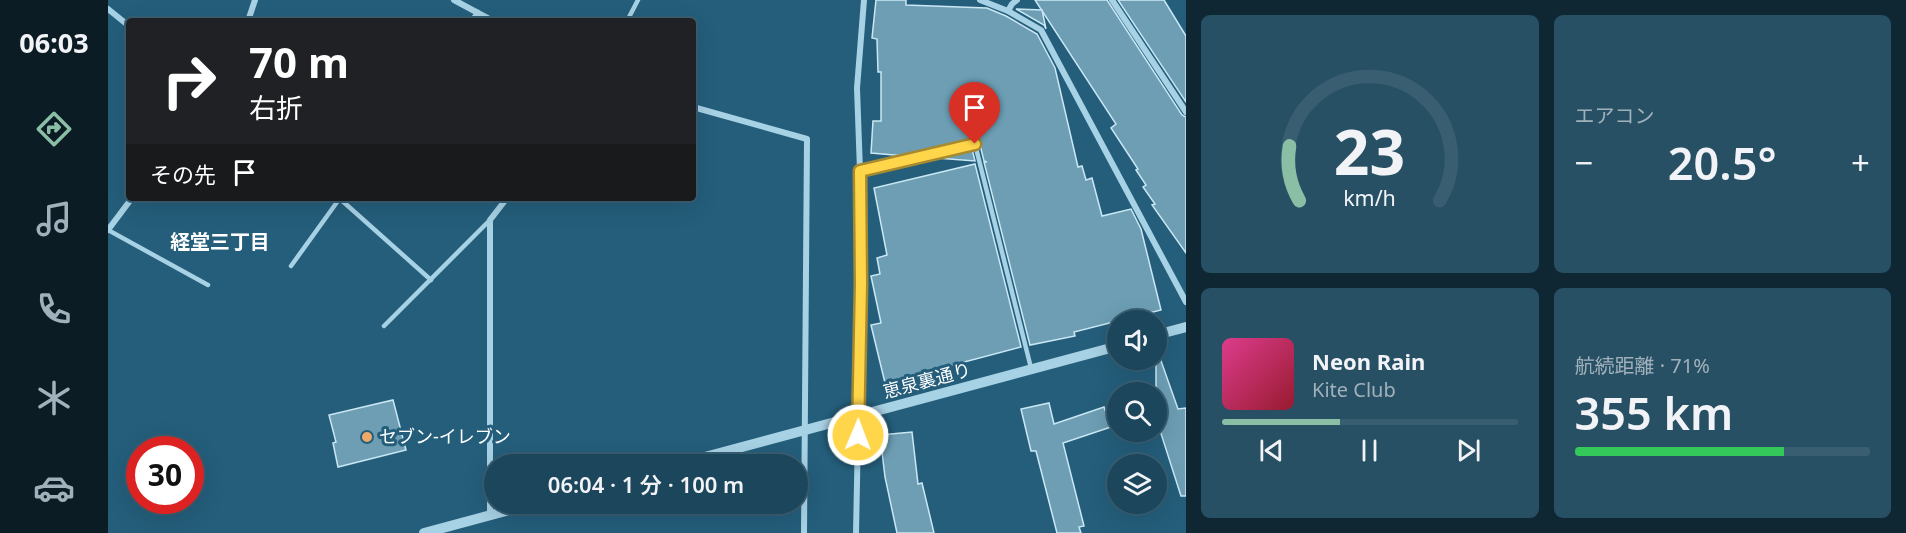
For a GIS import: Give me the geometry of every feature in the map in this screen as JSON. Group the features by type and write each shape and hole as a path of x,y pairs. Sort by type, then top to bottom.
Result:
{"street":[{"path":"249,18 255,0"},
{"path":"454,0 488,18"},
{"path":"856,533 861,284 857,88 864,0"},
{"path":"980,0 1008,11 1041,30 1186,302"},
{"path":"1008,11 1012,3 1017,0"},
{"path":"1112,0 1186,112"},
{"path":"108,9 126,24"},
{"path":"696,108 807,139 804,533"},
{"path":"108,230 130,201"},
{"path":"490,516 490,220 505,201"},
{"path":"1167,332 1186,327"},
{"name":"恵泉裏通り","path":"716,454 1107,349"},
{"path":"424,533 497,514"}],"lane":[{"path":"629,18 638,0"},
{"path":"473,18 478,12"},
{"path":"860,171 975,144 1031,370"},
{"path":"291,266 337,201"},
{"path":"342,201 431,280"},
{"path":"384,326 490,220"},
{"path":"108,230 208,285"}],"building":[{"path":"876,0 906,0 906,5 987,8 1037,34 1055,68 1078,167 1082,166 1086,180 1092,178 1102,216 1131,209 1141,229 1161,310 1107,310 1107,324 1074,332 1075,336 1030,345 984,162 987,162 984,161 979,141 974,140 906,156 871,153 873,121 881,121 881,72 878,72 877,39 872,38"},
{"path":"1035,0 1107,0 1182,115 1186,117 1186,253 1152,205 1155,204 1143,187 1146,185 1136,170 1138,169 1111,128 1116,124"},
{"path":"1118,0 1164,0 1186,36 1186,102"},
{"path":"1016,9 1042,10 1046,29 1044,25"},
{"path":"972,149 975,161 936,158"},
{"path":"975,164 1021,347 885,383 871,325 881,323 871,276 880,274 877,258 887,255 874,188"},
{"path":"1156,370 1164,370 1178,409 1186,408 1186,496 1181,496 1164,442 1167,442 1167,382 1156,382"},
{"path":"393,400 406,450 338,467 333,443 336,442 329,415"},
{"path":"1049,403 1054,424 1104,407 1107,428 1063,443 1084,526 1079,527 1081,533 1057,533 1036,451 1031,451 1021,409"},
{"path":"912,432 918,484 922,483 934,533 897,533 885,477 880,435"}],"place":[{"name":"セブン-イレブン","path":"367,437"}],"district":[{"name":"経堂三丁目","path":"220,242"}],"route":[{"path":"858,435 861,284 860,171 975,144"}]}
